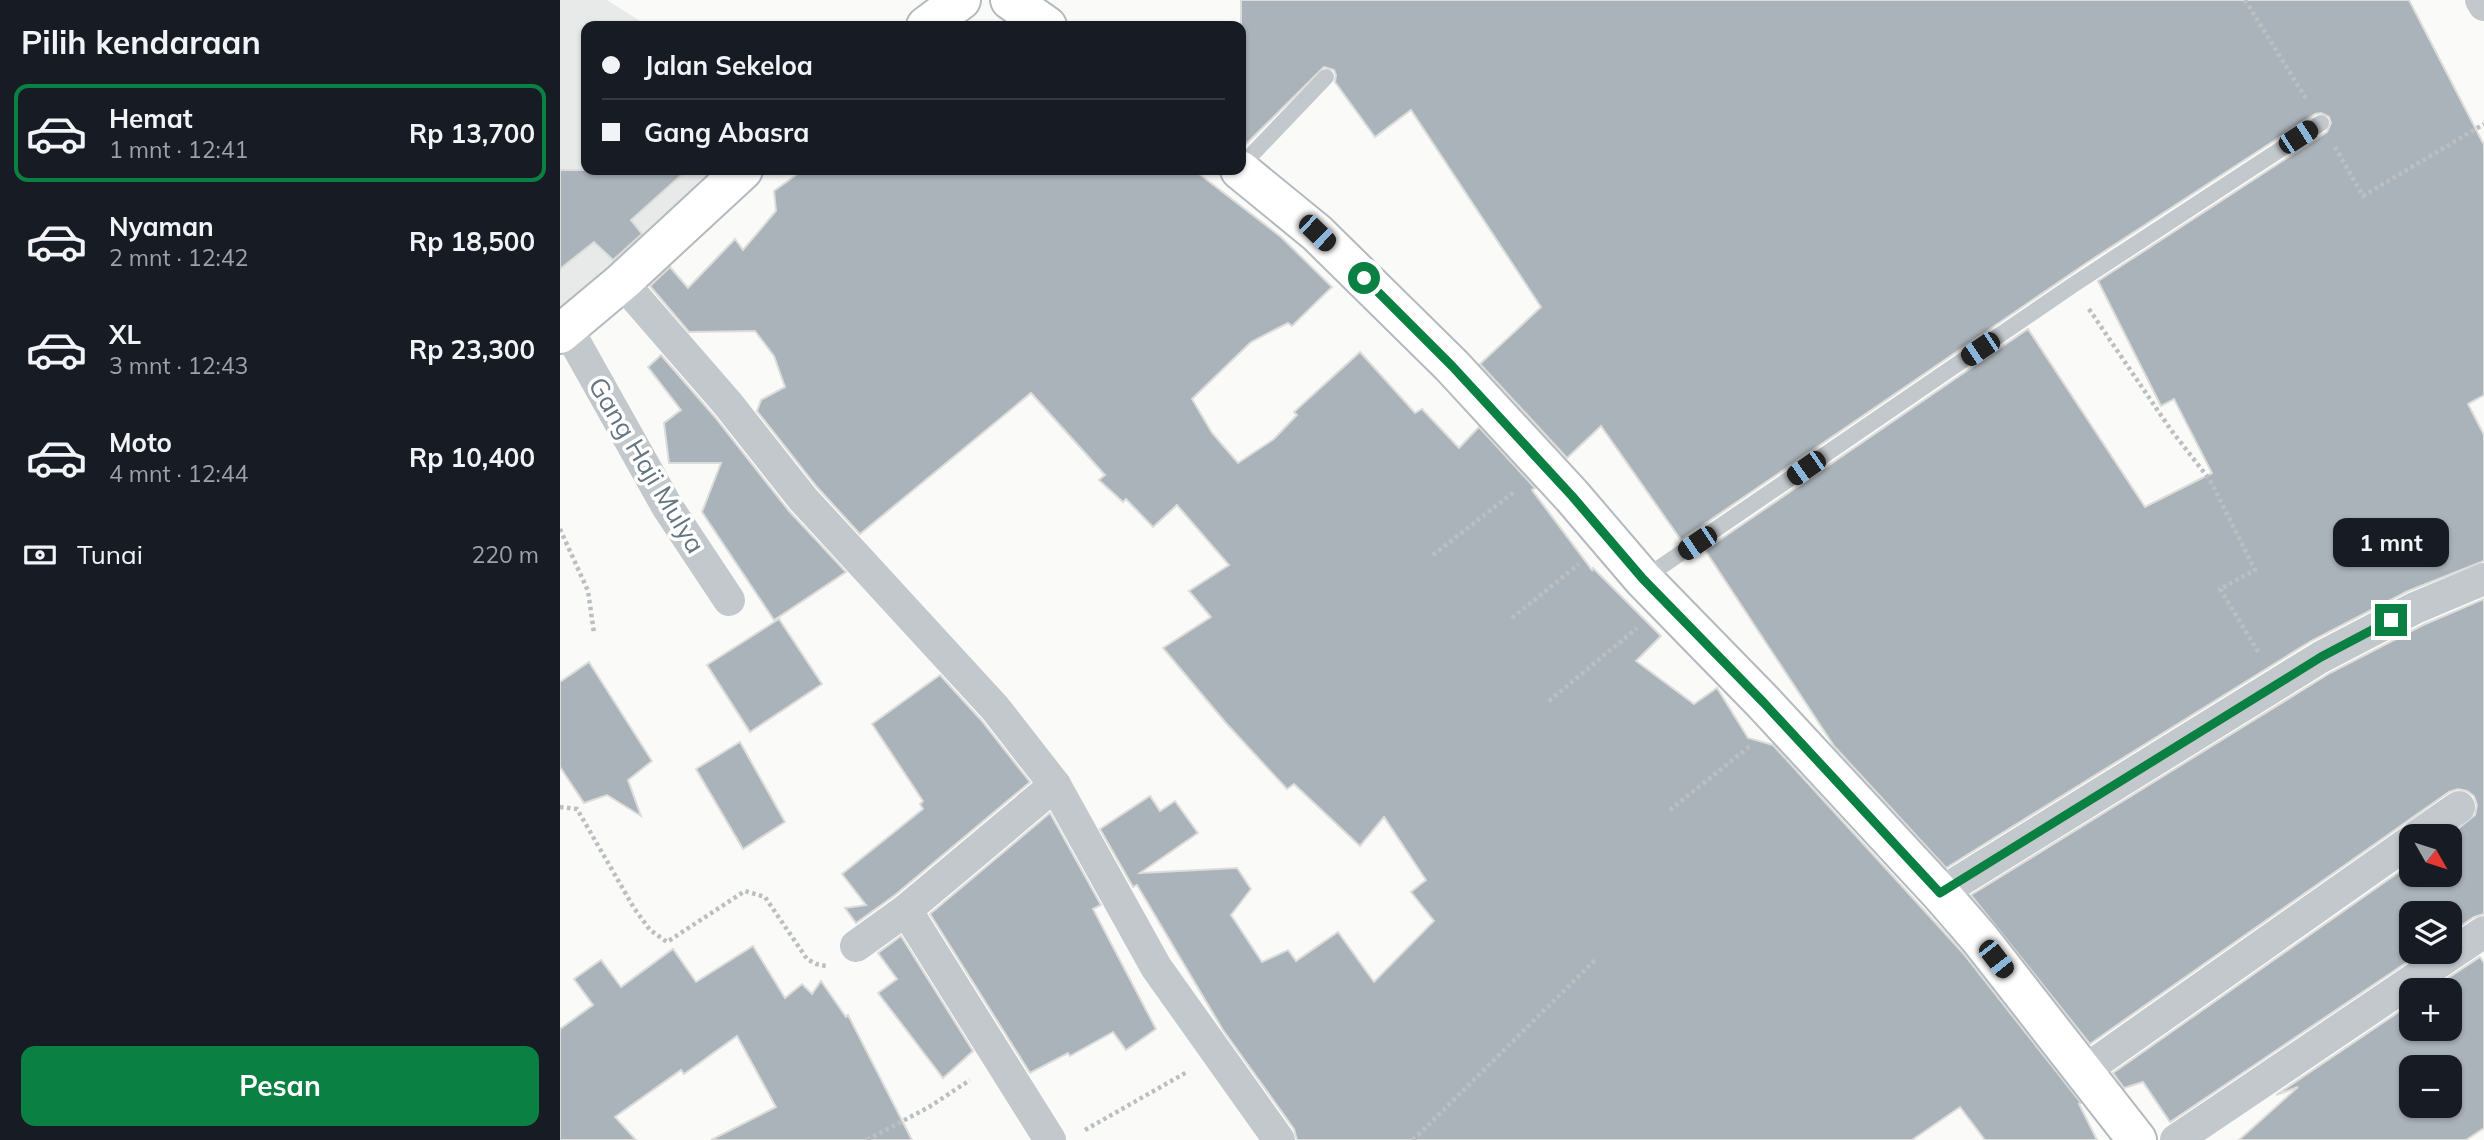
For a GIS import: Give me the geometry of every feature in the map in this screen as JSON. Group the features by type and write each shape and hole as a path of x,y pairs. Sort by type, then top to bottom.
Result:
{"street":[{"path":"933,21 961,0"},
{"path":"1010,0 1040,21"},
{"path":"2481,0 2484,5"},
{"path":"1246,172 1317,233 1452,366 1656,591 1940,893 2137,1140"},
{"path":"564,331 622,282 738,175"},
{"path":"622,282 728,404 803,499 995,708 1055,785 1156,967 1279,1140"},
{"name":"Gang Haji Mulya","path":"564,331 668,508 729,600"},
{"path":"1940,893 2321,657 2415,608 2484,579"},
{"path":"856,946 906,909 1055,785"},
{"path":"2434,824 2459,807"},
{"path":"2084,1071 2399,849"},
{"path":"906,909 1000,1060 1065,1137"},
{"path":"2176,1140 2484,932"}],"lane":[{"path":"1246,163 1326,77"},
{"path":"1656,591 2073,285 2321,123"}],"path":[{"path":"2245,0 2363,197 2484,124"},
{"path":"2073,285 2171,430 2210,480 2255,570 2220,589 2278,684"},
{"path":"1433,555 1546,468"},
{"path":"560,529 588,591 594,633"},
{"path":"1512,618 1609,539"},
{"path":"1549,701 1656,591"},
{"path":"1670,810 1781,722"},
{"path":"560,807 577,809 634,908 650,930 667,942 745,891 765,897 807,958 816,964 825,966 856,946"},
{"path":"1413,1140 1596,959"},
{"path":"1065,1137 1218,1054"},
{"path":"867,1140 929,1107 1000,1060"}],"shaded area":[{"path":"560,0 607,0 640,21 581,21 581,175 717,175 560,317"}],"building":[{"path":"1241,0 2409,0 2484,145 2484,395 2468,404 2484,435 2484,561 2408,591 2311,641 1946,868 1834,746 1705,550 2028,329 2145,507 2212,473 2174,399 2161,406 2098,281 2327,132 2331,123 2329,117 2321,113 2315,114 2088,262 1681,540 1601,426 1567,458 1480,364 1541,307 1411,110 1375,137 1335,82 1334,70 1324,67 1246,144 1246,21 1241,21"},
{"path":"560,170 581,170 581,175 681,175 631,220 642,234 613,260 594,242 560,269"},
{"path":"796,175 1200,175 1281,237 1332,287 1292,326 1288,323 1251,342 1192,399 1212,433 1238,463 1274,439 1297,415 1294,412 1360,352 1415,413 1422,409 1459,448 1479,427 1535,488 1532,490 1592,570 1593,568 1661,636 1636,661 1694,704 1717,688 1748,738 1773,745 1963,953 2081,1103 2079,1104 2097,1140 1985,1140 1960,1107 1912,1140 1297,1140 1294,1129 1223,1030 1137,885 1133,887 1100,829 1150,796 1160,811 1175,801 1198,833 1140,873 1237,868 1251,889 1231,915 1262,962 1288,950 1296,961 1338,932 1374,982 1434,921 1411,892 1426,880 1384,817 1360,846 1294,784 1287,789 1226,723 1163,648 1211,617 1189,591 1229,565 1177,505 1153,527 1126,499 1123,502 1099,480 1105,475 1031,393 860,534 817,487 757,411 761,400 785,387 774,356 755,331 689,332 650,286 670,267 688,288 735,239 743,250 776,211 774,191"},
{"path":"661,355 714,416 789,511 846,572 774,620 702,512 721,463 669,463 664,423 681,410 648,367"},
{"path":"2484,599 2484,914 2462,925 2462,901 2399,901 2399,964 2404,964 2170,1122 2143,1082 2124,1088 2113,1073 2399,872 2399,887 2462,887 2462,826 2475,815 2477,805 2474,796 2458,789 2449,792 2403,824 2399,824 2399,827 2090,1044 1971,895 2330,673 2423,625"},
{"path":"779,619 822,684 750,732 707,665"},
{"path":"589,662 652,761 628,780 641,816 607,795 584,803 560,767 560,682"},
{"path":"940,675 981,720 1030,782 895,895 856,923 845,908 866,905 842,874 923,809 920,804 923,801 872,724"},
{"path":"740,742 785,822 743,849 696,769"},
{"path":"1050,813 1101,905 1093,909 1156,1029 1126,1050 1113,1032 1070,1056 1068,1053 1030,1073 930,914"},
{"path":"901,936 973,1051 943,1078 878,993 897,979 878,953"},
{"path":"753,946 785,998 802,984 812,994 821,981 846,1017 848,1015 912,1140 711,1140 776,1107 737,1036 684,1074 681,1070 615,1117 636,1140 560,1140 560,1029 593,1005 574,979 601,960 621,987 673,949 696,982"},
{"path":"2480,957 2484,963 2484,1128 2466,1140 2239,1140 2298,1087 2276,1095 2399,1012 2399,1041 2462,1041 2462,978 2448,978"}],"route":[{"path":"1364,278 1452,366 1572,496 1643,579 1764,703 1940,893 2321,657 2391,620"}]}
